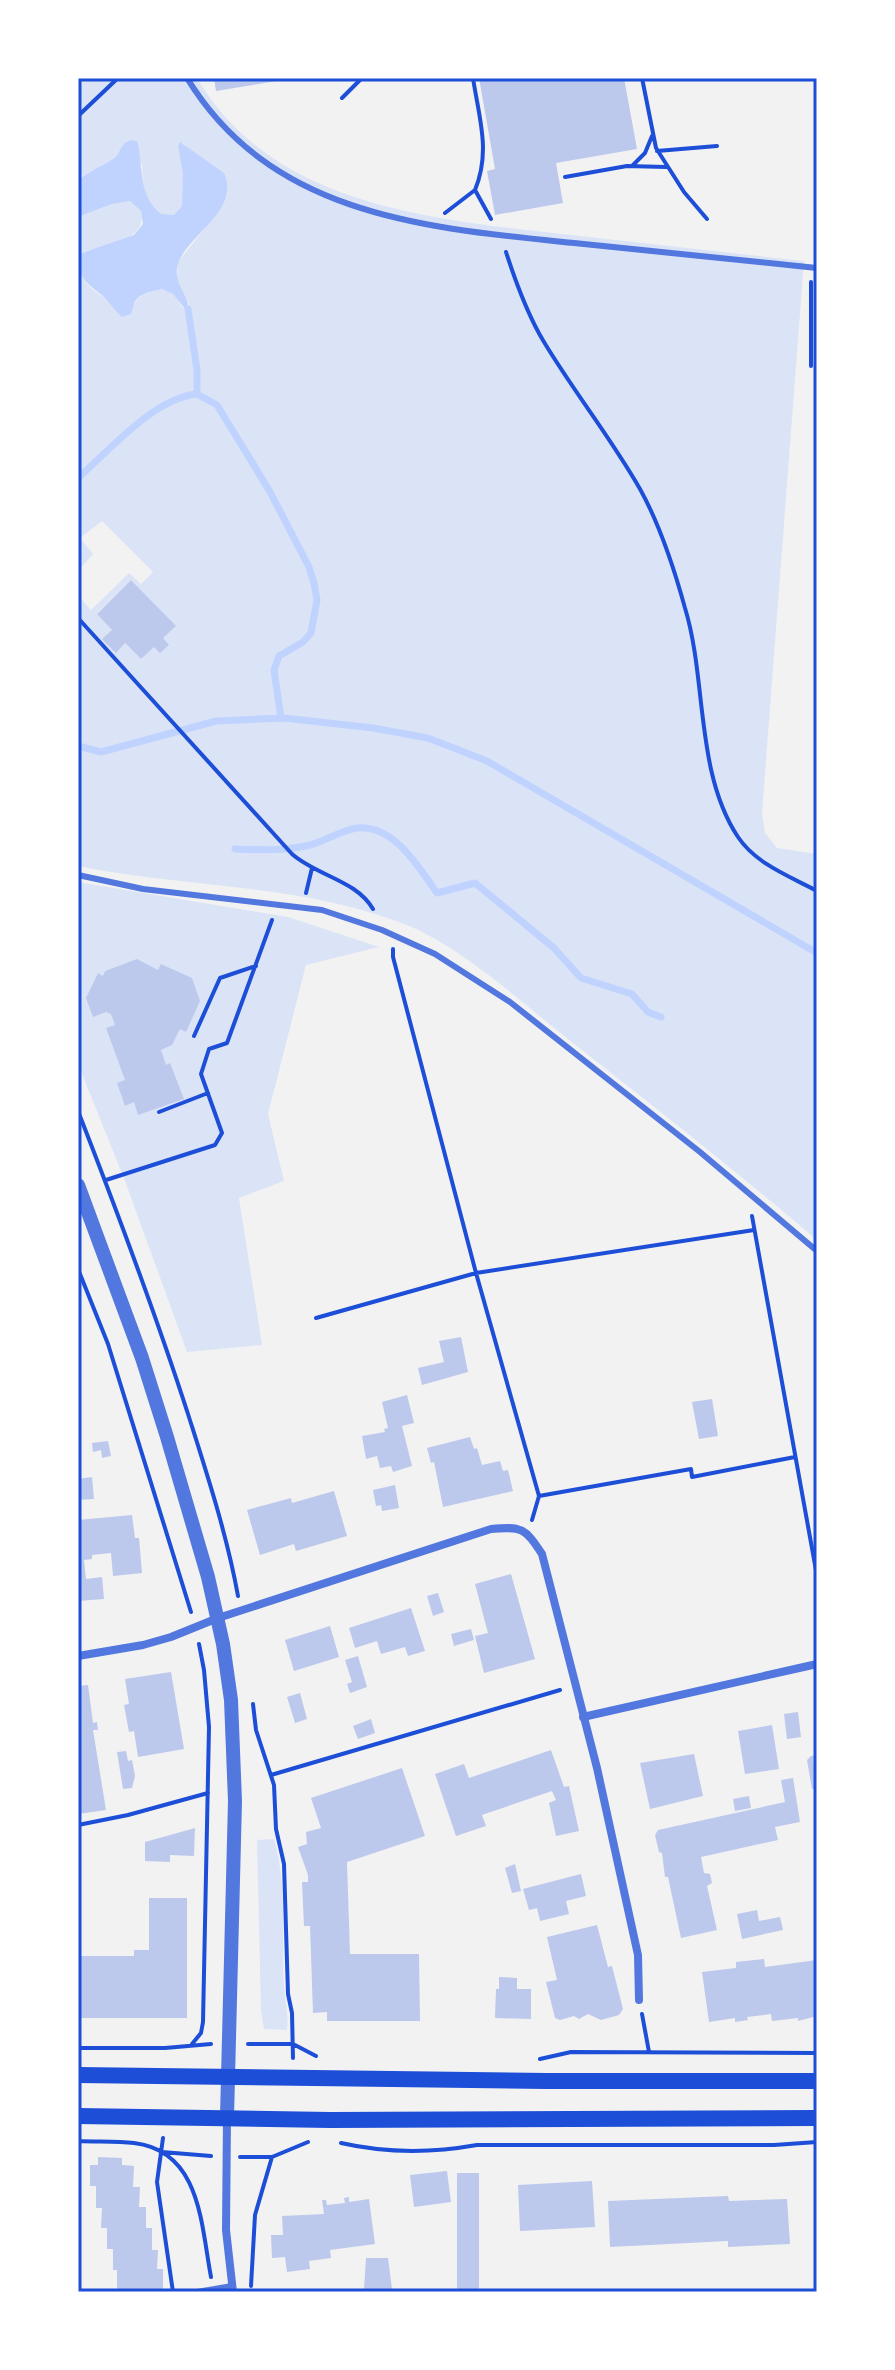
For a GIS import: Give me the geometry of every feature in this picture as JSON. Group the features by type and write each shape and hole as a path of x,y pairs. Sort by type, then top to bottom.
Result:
{"main road":[{"path":"78,2075 817,2081"},
{"path":"78,2116 330,2120 817,2118"}],"street":[{"path":"78,1185 133,1332 167,1437 218,1618 231,1700 234,1788 225,2157 226,2230 232,2289"},
{"path":"78,1656 171,1637 218,1618 491,1529 515,1527 528,1532 542,1554 576,1685 638,1955 639,2000"},
{"path":"583,1717 817,1664"}],"lane":[{"path":"187,78 210,113 253,154 310,190 381,215 427,226 501,236 814,268"},
{"path":"78,875 143,889 275,902 322,910 382,930 435,954 510,1002 817,1251"},
{"path":"197,2292 232,2289"}],"path":[{"path":"78,116 118,78"},
{"path":"342,98 362,78"},
{"path":"427,226 475,190 484,169 484,149 473,78"},
{"path":"642,78 657,151 707,219"},
{"path":"633,165 645,153 653,134"},
{"path":"657,151 717,146"},
{"path":"565,177 633,165 666,167"},
{"path":"475,190 501,236 520,294 542,340 641,490 664,546 686,609 711,765 722,803 738,837 760,860 817,891"},
{"path":"811,366 814,268"},
{"path":"78,618 292,854 312,868 360,891 372,907 382,930"},
{"path":"302,907 312,868"},
{"path":"105,1181 215,1145 222,1133 201,1074 209,1049 227,1043 274,915 275,902"},
{"path":"392,935 393,957 476,1273 539,1496 528,1532"},
{"path":"194,1036 220,978 256,966"},
{"path":"159,1112 208,1093"},
{"path":"746,1191 752,1207 817,1576"},
{"path":"316,1318 476,1273 754,1230"},
{"path":"539,1496 691,1469 692,1477 795,1457"},
{"path":"320,2057 293,2044 288,1994 284,1864 276,1829 271,1775 576,1685"},
{"path":"78,1825 234,1788"},
{"path":"639,2000 649,2053"},
{"path":"78,2048 165,2048 192,2044"},
{"path":"532,2061 566,2052 817,2053"},
{"path":"162,2152 272,2157 315,2140"},
{"path":"78,2141 137,2143 177,2161 195,2195 213,2289"},
{"path":"328,2141 388,2150 453,2149 477,2145 774,2145 817,2142"},
{"path":"162,2152 157,2182 173,2292"},
{"path":"251,2283 255,2215 272,2157"}],"shaded area":[{"path":"78,78 197,78 230,122 271,157 317,182 367,201 474,223 804,261 762,813 765,833 777,848 817,854 817,1240 505,988 464,957 421,931 360,909 320,900 78,866 78,595 91,610 129,573 141,584 153,572 102,521 80,538 93,554 78,571 78,266 92,289 132,310 143,294 162,289 174,295 186,310 189,304 177,279 178,262 217,213 227,194 224,173 189,151 184,144 178,146 184,197 180,210 174,215 161,215 155,211 146,197 142,164 119,153 78,181","holes":["131,580 175,626 141,659 125,643 116,652 103,639 112,630 97,613"]},
{"path":"130,201 141,211 138,229 131,236 83,252 78,257 78,217 112,204"},
{"path":"78,882 288,917 379,947 306,965 268,1114 284,1181 239,1198 262,1345 187,1352 125,1181 78,1064"},
{"path":"274,1839 283,1894 287,2030 264,2029 261,2011 257,1840"}],"water":[{"path":"131,140 138,144 145,191 161,214 174,215 182,206 180,142 224,173 227,187 225,201 188,247 177,269 188,304 186,310 173,294 162,289 140,296 131,314 122,317 84,279 79,269 79,254 134,235 143,224 141,211 130,201 112,204 78,217 78,181 113,159"}],"building":[{"path":"214,78 283,78 283,80 216,91"},
{"path":"479,78 624,78 637,149 556,163 563,203 495,215 487,171 495,169"},
{"path":"131,580 176,626 163,638 169,645 160,653 154,647 141,659 125,643 116,653 102,639 112,630 97,614"},
{"path":"137,959 158,970 161,964 192,978 200,1001 186,1032 180,1029 172,1045 161,1050 166,1065 170,1063 184,1099 138,1115 134,1102 125,1106 117,1083 125,1080 106,1028 115,1025 111,1014 106,1012 93,1017 86,998 98,973 103,976 105,971"},
{"path":"461,1337 468,1372 422,1385 418,1368 444,1362 439,1341"},
{"path":"407,1395 414,1423 402,1426 412,1466 393,1472 391,1466 380,1468 377,1456 366,1459 362,1436 385,1432 384,1429 388,1428 382,1402"},
{"path":"712,1399 718,1436 699,1439 692,1402"},
{"path":"470,1437 482,1465 500,1461 503,1471 508,1470 513,1491 443,1507 434,1462 431,1463 427,1448"},
{"path":"108,1441 111,1456 102,1458 101,1450 93,1452 92,1443"},
{"path":"92,1477 94,1499 78,1500 78,1479"},
{"path":"395,1485 399,1508 382,1511 381,1505 376,1506 373,1490"},
{"path":"334,1491 347,1536 296,1551 294,1544 260,1555 247,1510 291,1498 292,1503"},
{"path":"132,1515 135,1538 139,1538 142,1573 113,1576 111,1553 92,1555 92,1559 84,1560 86,1579 102,1577 104,1599 78,1601 78,1520"},
{"path":"511,1574 535,1659 484,1673 475,1636 488,1633 475,1584"},
{"path":"438,1593 444,1612 433,1616 427,1596"},
{"path":"411,1608 425,1651 408,1656 405,1647 381,1654 377,1641 355,1648 349,1628"},
{"path":"330,1626 339,1657 294,1671 285,1640"},
{"path":"471,1629 474,1640 454,1646 451,1634"},
{"path":"358,1656 367,1687 350,1693 347,1684 352,1682 345,1660"},
{"path":"171,1672 184,1749 138,1757 134,1731 129,1732 124,1705 129,1704 125,1679"},
{"path":"88,1685 93,1723 97,1722 98,1730 93,1730 106,1810 78,1814 78,1686"},
{"path":"300,1693 307,1719 295,1723 287,1697"},
{"path":"798,1712 801,1737 787,1739 784,1714"},
{"path":"371,1719 375,1733 358,1739 353,1726"},
{"path":"772,1725 779,1769 745,1774 738,1731"},
{"path":"551,1750 564,1787 569,1786 579,1831 556,1836 549,1803 556,1800 552,1791 482,1815 486,1826 456,1836 435,1774 464,1764 469,1778"},
{"path":"126,1751 128,1761 132,1760 135,1776 132,1788 123,1789 117,1752"},
{"path":"694,1754 703,1796 650,1809 640,1763"},
{"path":"817,1755 817,1788 812,1789 807,1760"},
{"path":"402,1768 425,1836 347,1862 350,1954 419,1954 420,2021 327,2021 327,2012 313,2013 310,1926 304,1926 302,1882 308,1882 308,1875 298,1847 307,1844 306,1832 321,1828 311,1798"},
{"path":"793,1778 800,1822 775,1827 778,1840 701,1857 704,1873 710,1874 712,1883 707,1886 717,1930 681,1938 655,1835 658,1830 785,1802 781,1780"},
{"path":"749,1796 751,1808 735,1811 733,1799"},
{"path":"195,1828 194,1856 170,1855 170,1862 145,1861 145,1842"},
{"path":"515,1864 521,1891 512,1893 505,1868"},
{"path":"581,1874 586,1896 566,1901 569,1914 540,1921 537,1908 529,1910 523,1889"},
{"path":"149,1898 187,1898 187,2018 78,2018 78,1956 134,1956 134,1950 149,1950"},
{"path":"757,1910 759,1921 780,1917 783,1930 742,1939 737,1914"},
{"path":"597,1925 623,2009 619,2015 601,2020 588,2014 579,2019 574,2016 560,2020 555,2018 546,1982 557,1980 547,1937"},
{"path":"764,1959 765,1967 817,1960 817,2016 798,2021 798,2018 772,2021 771,2014 735,2022 735,2018 709,2022 702,1972 736,1968 736,1962"},
{"path":"499,1977 517,1978 517,1989 531,1989 531,2019 495,2018"},
{"path":"98,2157 122,2158 122,2165 134,2166 133,2187 140,2187 139,2207 146,2207 146,2228 152,2228 152,2250 158,2250 157,2269 163,2269 163,2290 117,2291 113,2249 107,2249 107,2228 101,2228 102,2208 96,2208 96,2186 90,2186 90,2165 98,2165"},
{"path":"447,2171 451,2202 414,2207 410,2175"},
{"path":"457,2173 479,2173 479,2289 457,2289"},
{"path":"592,2181 595,2227 520,2231 518,2185"},
{"path":"728,2196 729,2201 787,2199 790,2244 728,2247 728,2241 610,2247 608,2201"},
{"path":"349,2197 349,2202 369,2199 375,2244 330,2250 331,2258 309,2261 310,2269 287,2272 285,2257 272,2258 271,2235 283,2235 282,2216 324,2214 322,2200 326,2200 327,2205 345,2203 344,2198"},
{"path":"366,2258 388,2258 392,2289 364,2289"}],"waterway":[{"path":"188,309 197,370 197,394"},
{"path":"78,478 133,427 165,405 197,394 217,405 269,490 309,567 314,583 317,600 311,633 303,642 279,656 274,670 281,718"},
{"path":"78,746 101,752 216,721 284,718 428,738 487,761 817,953"},
{"path":"235,849 301,847 357,828 383,833 414,861 437,893 475,883 554,948 581,978 632,994 648,1012 661,1017"}]}
